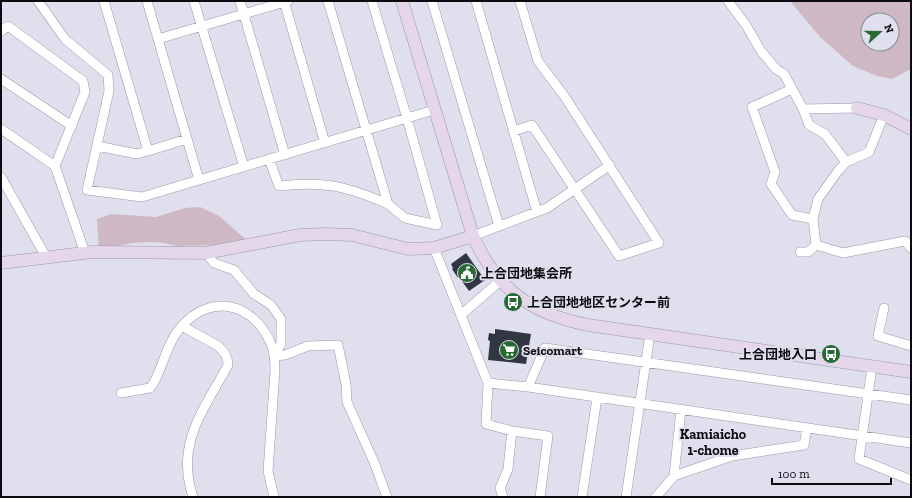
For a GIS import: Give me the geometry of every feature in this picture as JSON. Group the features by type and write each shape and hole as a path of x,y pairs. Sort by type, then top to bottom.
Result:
{"street":[{"path":"38,1 65,39 108,75 109,91 87,190 142,197 434,110"},
{"path":"104,1 148,151"},
{"path":"147,1 199,180"},
{"path":"194,1 244,167"},
{"path":"240,1 285,155"},
{"path":"158,39 285,1 325,143"},
{"path":"328,1 388,204"},
{"path":"270,159 278,186 307,183 356,190 388,204 406,218 437,225 372,1"},
{"path":"402,1 473,236 484,260 500,281 526,303 560,318 588,325 911,372"},
{"path":"432,1 499,226"},
{"path":"476,1 538,212"},
{"path":"514,131 532,125 619,256 659,244 566,97 538,61 520,1"},
{"path":"728,1 746,25 761,51 776,68 784,74 803,109 809,125 825,134 846,162"},
{"path":"1,31 8,26 83,81 85,92 55,166"},
{"path":"1,80 72,126"},
{"path":"792,89 752,107 774,172 770,184 792,215 813,219"},
{"path":"803,109 857,108 884,115 911,129"},
{"path":"816,245 813,219 818,199 846,162 869,152 884,115"},
{"path":"1,129 55,166 85,253"},
{"path":"97,146 137,154 187,139"},
{"path":"1,263 85,253 206,253 300,235 326,234 352,235 408,249 434,248 473,236 547,208 610,165"},
{"path":"1,177 46,257"},
{"path":"816,245 843,253 905,241 911,248"},
{"path":"800,252 808,252 816,245"},
{"path":"434,248 488,383 486,424 512,431 548,436 540,497"},
{"path":"206,253 214,263 234,270 254,294 271,305 281,319 282,344 274,356"},
{"path":"461,315 500,281"},
{"path":"121,393 150,388 153,384 165,352 182,326 202,310 221,305 230,306 241,311 258,324 272,345 274,356 276,371 268,471 274,497"},
{"path":"884,308 878,336 911,346"},
{"path":"182,326 218,346 228,359 228,366 201,413 194,427 190,442 187,461 193,497"},
{"path":"626,497 650,334"},
{"path":"274,356 308,346 338,345 346,384 347,402 374,462 387,497"},
{"path":"528,387 545,348 911,400"},
{"path":"872,367 859,459 911,480"},
{"path":"488,383 528,387 911,443"},
{"path":"582,497 597,398"},
{"path":"674,476 681,410"},
{"path":"656,497 674,476 732,456 804,445 808,428"},
{"path":"503,497 500,488 508,469 512,431"}],"shaded area":[{"path":"790,1 911,1 911,69 892,79 877,76 853,66 820,37"},
{"path":"200,207 219,216 251,244 177,246 158,242 148,242 118,246 99,252 97,219 111,214 156,217 185,208"}],"building":[{"name":"上合団地集会所","path":"466,253 485,280 469,291 452,269 451,264"},
{"name":"Seicomart","path":"495,329 531,334 526,364 488,360 490,341 488,340 489,333 495,334"}],"place":[{"name":"上合団地集会所","path":"467,273"},
{"name":"上合団地地区センター前","path":"513,302"},
{"name":"Seicomart","path":"509,350"},
{"name":"上合団地入口","path":"831,354"}],"district":[{"name":"Kamiaicho 1-chome","path":"713,442"}]}
